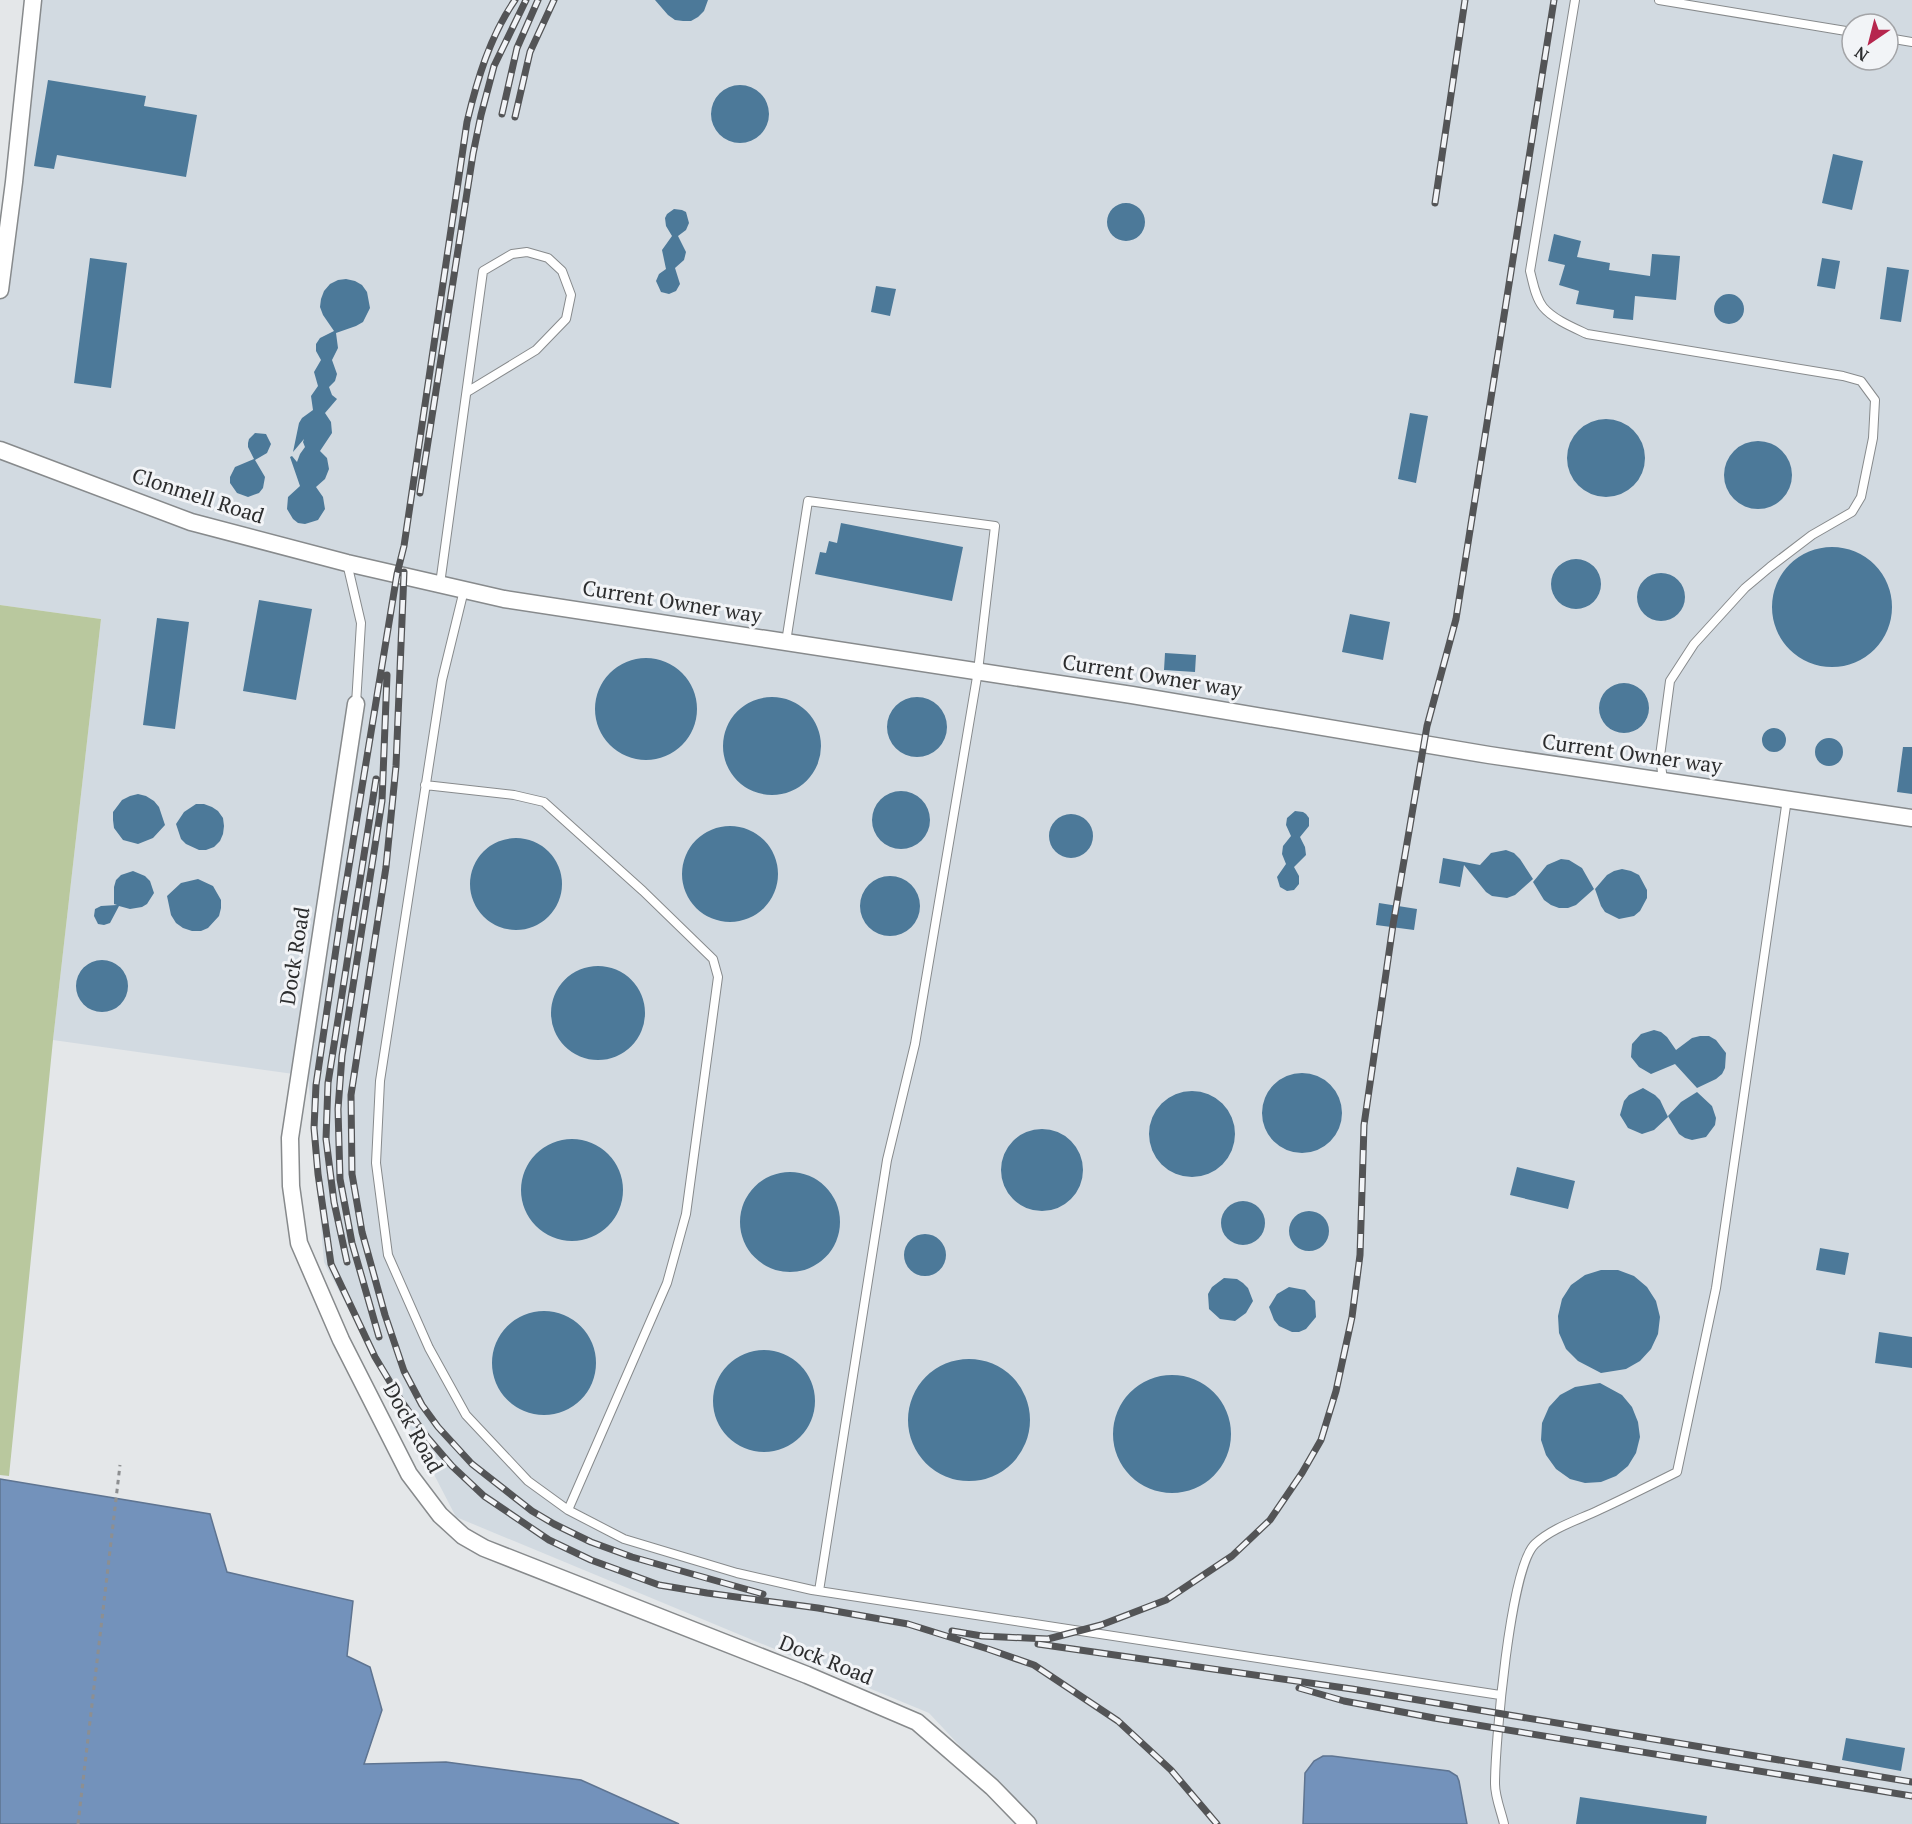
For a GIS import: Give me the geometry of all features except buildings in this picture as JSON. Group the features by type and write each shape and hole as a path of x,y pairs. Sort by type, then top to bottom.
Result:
{"street":[{"path":"0,290 33,0"},
{"name":"Clonmell Road","path":"0,450 191,522 387,572"},
{"name":"Current Owner way","path":"387,572 504,599 1132,694 1489,755 1912,818"},
{"name":"Dock Road","path":"356,704 291,1138 291,1186 299,1243 341,1340 409,1474 440,1515 463,1536 484,1548 807,1675 917,1722 992,1787 1028,1824"}],"lane":[{"path":"1575,0 1530,271 1542,306 1561,321 1587,334 1843,376 1861,381 1875,400 1873,438 1861,497 1852,512 1812,535 1745,588 1694,644 1670,681 1660,756 1663,781"},
{"path":"1659,0 1840,30"},
{"path":"440,584 483,270 512,254 527,252 548,258 562,271 571,295 566,319 536,350 467,392"},
{"path":"786,642 808,501 995,526 978,671 915,1044 887,1160 819,1591"},
{"path":"347,563 361,622 356,704"},
{"path":"464,590 442,680 425,785 380,1081 376,1163 388,1255 429,1348 466,1415 528,1481 568,1510 624,1539 737,1573 819,1591 1500,1695"},
{"path":"425,785 514,795 544,802 643,891 713,959 718,977 686,1214 668,1283 568,1510"},
{"path":"1504,1824 1495,1787 1501,1714 1500,1695 1523,1566 1533,1546 1550,1533 1677,1472 1716,1288 1787,799"}],"path":[{"path":"78,1824 120,1465"}],"shaded area":[{"path":"29,0 1912,0 1912,1824 1033,1824 929,1713 456,1517 324,1262 308,1076 53,1040 101,619 0,605 0,264"}],"green space":[{"path":"0,605 101,619 53,1040 9,1476 0,1475"}],"water":[{"path":"0,1479 210,1514 227,1572 353,1601 347,1656 370,1667 382,1710 364,1764 446,1762 581,1780 679,1824 0,1824"},
{"path":"1323,1756 1449,1771 1457,1776 1459,1781 1467,1824 1303,1824 1305,1773 1314,1761"}],"railway":[{"path":"515,0 491,43 467,122 404,546 397,574 341,915 316,1085 314,1128 331,1264 375,1357 402,1402 427,1437 452,1466 484,1496 549,1540 591,1560 659,1585 818,1608 908,1624 1034,1665 1118,1721 1171,1770 1217,1824"},
{"path":"420,493 481,115 494,66 526,0"},
{"path":"502,114 517,48 538,0"},
{"path":"515,117 530,52 554,0"},
{"path":"1435,203 1465,0"},
{"path":"952,1631 982,1636 1048,1639 1101,1625 1166,1600 1232,1556 1270,1520 1321,1440 1336,1391 1352,1317 1360,1255 1364,1125 1393,925 1427,726 1456,619 1554,0"},
{"path":"404,572 396,766 386,867 351,1095 352,1174 362,1232 385,1315 404,1371 422,1405 438,1427 472,1464 532,1511 591,1542 632,1557 763,1594"},
{"path":"379,1337 352,1243 340,1179 338,1109 342,1056 382,801 387,675"},
{"path":"347,1262 334,1202 326,1139 328,1083 376,779"},
{"path":"1038,1644 1352,1689 1912,1782"},
{"path":"1299,1688 1344,1701 1434,1718 1912,1796"}]}
